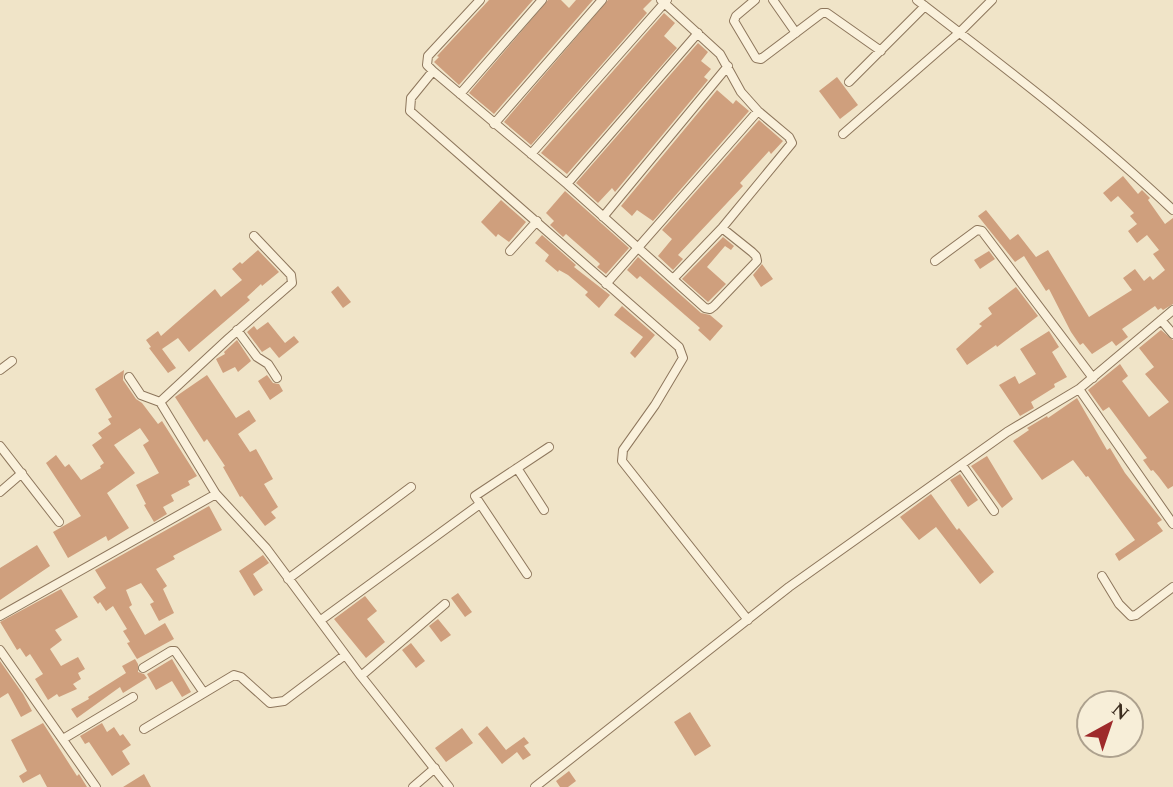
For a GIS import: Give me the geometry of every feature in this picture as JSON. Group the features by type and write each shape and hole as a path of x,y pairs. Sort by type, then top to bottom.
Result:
{"street":[{"path":"480,0 428,56 427,65 433,71 567,184 705,308 710,309 757,261 752,252 722,228"},
{"path":"460,93 542,0"},
{"path":"494,124 602,0"},
{"path":"755,0 736,16 734,21 756,58 761,58 822,13 827,13 881,51"},
{"path":"773,0 796,33"},
{"path":"917,0 1140,179 1173,210"},
{"path":"843,134 960,32 992,0"},
{"path":"531,154 664,1 720,54 741,92 758,111 789,137 792,143 722,228 673,279"},
{"path":"849,82 925,6"},
{"path":"567,184 698,33"},
{"path":"603,217 728,66"},
{"path":"433,71 411,98 410,111 680,347 683,358 624,450 622,461 748,620"},
{"path":"606,284 758,111"},
{"path":"510,251 537,221"},
{"path":"935,261 977,230 982,231 1093,378"},
{"path":"160,402 292,283 293,279 254,236"},
{"path":"536,787 789,587 1007,432 1079,389 1173,310"},
{"path":"1161,320 1173,334"},
{"path":"237,330 277,378"},
{"path":"0,370 12,361"},
{"path":"129,377 141,395 160,402 216,494 265,548 449,787"},
{"path":"1079,389 1173,524"},
{"path":"0,446 60,522"},
{"path":"527,574 475,496 549,447"},
{"path":"962,465 994,512"},
{"path":"517,468 544,510"},
{"path":"0,492 22,473"},
{"path":"288,579 411,486"},
{"path":"0,616 216,494"},
{"path":"321,620 480,504"},
{"path":"1101,576 1126,614 1131,616 1173,587"},
{"path":"361,676 444,604"},
{"path":"0,650 96,787"},
{"path":"143,668 175,651 204,693"},
{"path":"144,729 234,675 241,677 270,703 284,701 345,654"},
{"path":"63,739 133,696"},
{"path":"413,787 435,768"}],"building":[{"path":"489,0 533,0 459,85 434,62"},
{"path":"548,0 561,0 569,8 576,0 593,0 494,114 469,93"},
{"path":"608,0 652,0 643,9 647,13 531,145 504,122"},
{"path":"664,13 675,23 664,36 677,48 567,174 541,153"},
{"path":"698,43 708,52 701,61 711,69 704,77 708,80 615,192 612,188 598,203 576,183"},
{"path":"837,77 858,105 840,119 819,91"},
{"path":"717,90 733,104 736,100 749,111 653,221 637,210 632,216 621,206"},
{"path":"759,120 783,141 771,154 769,151 740,183 743,186 678,255 683,259 673,270 658,256 672,239 662,230"},
{"path":"1123,176 1138,194 1142,190 1150,198 1148,200 1165,224 1173,218 1173,304 1163,310 1158,310 1155,306 1122,329 1128,337 1116,346 1112,341 1092,354 1083,343 1080,345 1049,289 1046,291 1024,256 1015,262 978,216 986,210 1010,240 1018,234 1036,257 1048,250 1089,317 1132,290 1123,278 1135,269 1144,281 1150,276 1153,280 1165,270 1153,254 1159,250 1147,235 1137,243 1128,231 1137,224 1130,216 1134,213 1118,196 1111,202 1103,193"},
{"path":"565,191 629,248 606,274 597,267 600,264 598,262 566,234 563,237 550,225 554,221 546,213"},
{"path":"501,200 526,222 509,242 498,234 496,237 481,222"},
{"path":"542,235 576,265 574,267 610,295 599,308 585,295 588,292 545,261 549,255 535,243"},
{"path":"723,237 734,246 731,250 725,246 707,267 726,284 708,302 682,279"},
{"path":"258,250 279,272 262,286 261,284 247,297 250,300 189,352 178,338 162,349 176,368 168,373 146,340 158,331 161,336 215,289 221,297 242,280 232,269"},
{"path":"989,251 995,259 980,269 974,260"},
{"path":"638,257 701,313 710,315 723,326 710,341 698,330 700,328 640,276 637,279 627,270"},
{"path":"762,264 773,279 761,287 753,275"},
{"path":"338,286 351,302 343,308 331,292"},
{"path":"1016,287 1038,316 997,347 996,345 967,365 956,349 992,314 988,308"},
{"path":"622,306 655,335 635,358 630,353 643,337 614,315"},
{"path":"268,322 285,343 294,336 299,342 279,358 270,347 262,352 247,332 254,326 257,330"},
{"path":"1161,330 1173,340 1173,486 1168,489 1143,460 1147,458 1109,407 1103,411 1088,390 1120,364 1128,376 1122,381 1149,417 1169,402 1145,374 1154,367 1139,348"},
{"path":"1049,331 1059,347 1052,352 1067,377 1031,402 1034,408 1020,416 999,385 1015,376 1019,384 1036,374 1020,349"},
{"path":"237,340 251,361 238,372 235,367 223,373 216,359 225,354"},
{"path":"124,370 123,380 136,399 158,424 162,421 197,476 188,481 190,485 171,495 174,501 163,507 167,514 154,522 136,485 159,473 143,445 149,441 140,428 114,445 135,473 107,493 129,528 108,541 106,536 68,558 53,532 81,516 46,463 56,455 65,467 69,464 81,480 101,468 104,463 92,445 102,438 98,433 111,424 108,419 112,417 95,389"},
{"path":"207,375 236,418 249,410 256,421 238,434 250,452 256,449 273,479 264,484 278,507 271,512 276,518 265,526 242,496 240,497 223,467 225,466 207,439 204,442 175,397"},
{"path":"267,375 273,383 279,384 283,391 270,400 258,381"},
{"path":"1077,398 1107,450 1110,448 1125,473 1162,520 1157,523 1163,531 1119,561 1115,554 1135,540 1088,476 1086,477 1073,460 1042,480 1013,441 1029,430 1027,428 1047,416 1048,418"},
{"path":"987,456 1013,499 1002,508 971,466"},
{"path":"960,474 978,500 968,507 950,480"},
{"path":"931,494 957,530 959,528 994,572 980,584 936,527 919,540 900,517"},
{"path":"209,506 222,530 173,556 175,559 156,569 167,586 163,589 174,613 159,621 150,604 154,602 141,583 126,590 132,605 129,607 145,635 165,623 174,639 137,659 123,631 127,629 113,606 106,611 93,597 106,588 95,570"},
{"path":"37,545 50,566 0,600 0,568"},
{"path":"263,555 269,563 253,574 263,590 254,596 239,571"},
{"path":"61,589 78,617 55,630 62,640 50,649 61,666 78,657 85,669 78,673 81,679 73,684 77,689 59,697 57,694 48,700 35,679 43,674 30,654 26,657 20,648 17,650 0,622"},
{"path":"458,593 472,612 465,617 451,598"},
{"path":"365,596 377,611 367,619 385,642 366,658 334,619"},
{"path":"438,619 451,635 441,642 429,626"},
{"path":"411,643 425,661 416,668 402,650"},
{"path":"135,659 138,672 147,678 123,693 120,687 77,718 71,709 126,673 122,666"},
{"path":"172,659 191,692 182,697 172,681 156,690 147,674"},
{"path":"0,661 32,711 21,717 8,693 0,698"},
{"path":"690,712 711,746 695,756 674,722"},
{"path":"43,723 87,787 47,787 40,774 23,783 19,776 27,771 11,740"},
{"path":"102,723 107,732 114,727 131,745 122,751 130,764 112,776 89,742 85,744 80,736"},
{"path":"487,726 506,750 524,737 529,743 524,746 531,755 523,760 517,752 502,764 478,734"},
{"path":"462,728 473,743 446,762 435,748"},
{"path":"569,771 576,781 568,787 560,787 556,781"},
{"path":"144,774 151,787 123,787"}]}
